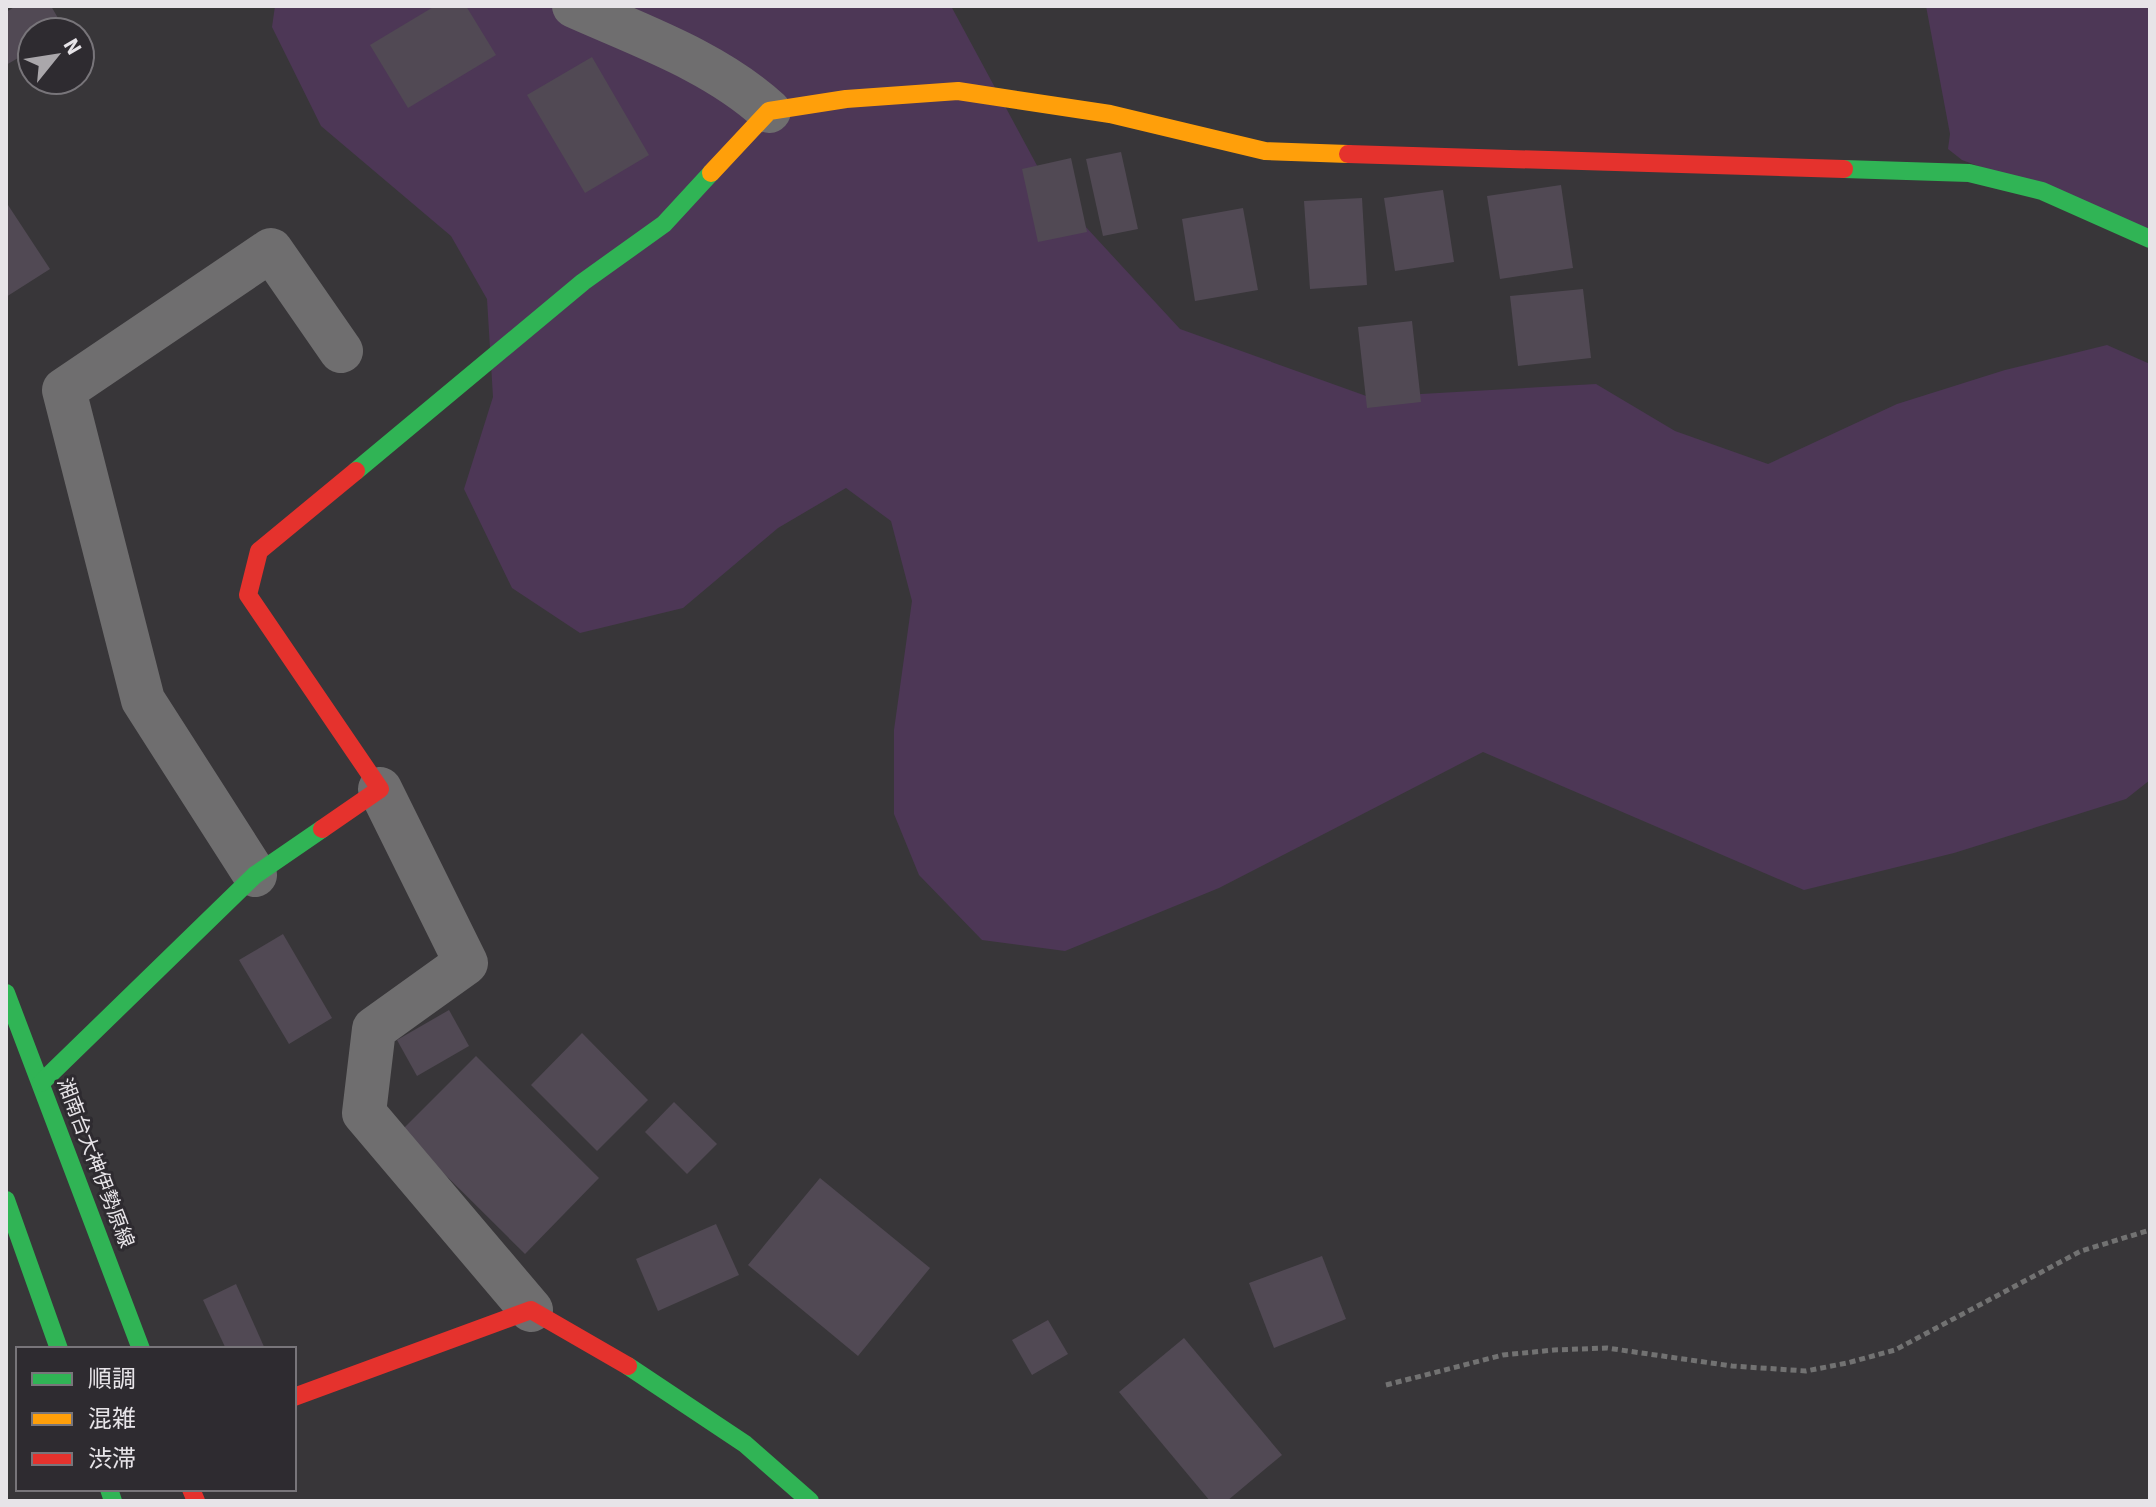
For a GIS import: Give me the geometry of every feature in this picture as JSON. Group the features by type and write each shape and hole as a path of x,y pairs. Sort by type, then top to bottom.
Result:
{"street":[{"path":"574,6 705,65 749,93 769,111"},
{"path":"810,1501 778,1470 677,1393 531,1310 364,1113 374,1029 466,963 380,789 248,595 259,551 583,282 664,224 769,111 846,99 958,91 1110,114 1265,151 1969,173 2042,191 2150,239"},
{"path":"255,875 143,700 64,390 271,250 341,351"},
{"path":"41,1083 255,875 380,789"},
{"name":"湘南台大神伊勢原線","path":"6,993 140,1347"},
{"path":"6,1200 58,1347"},
{"path":"296,1396 531,1310"}],"path":[{"path":"1386,1385 1503,1355 1554,1350 1607,1348 1732,1366 1806,1371 1847,1363 1895,1350 1944,1326 2032,1274 2081,1251 2150,1230"}],"shaded area":[{"path":"275,6 951,6 1048,186 1180,329 1369,397 1596,384 1675,431 1768,464 1897,404 2005,370 2107,345 2150,364 2150,780 2126,799 1954,853 1804,890 1483,752 1219,888 1065,951 982,940 919,875 894,814 894,730 912,601 891,521 846,488 778,528 683,608 580,633 512,588 464,489 493,397 487,299 451,236 321,126 272,27"},
{"path":"1926,6 2150,6 2150,230 1962,160 1948,149 1950,134"}],"building":[{"path":"16,6 51,6 57,16 16,16 16,59 6,65 6,12"},
{"path":"435,6 466,6 496,55 408,108 370,45"},
{"path":"592,57 649,155 585,193 527,95"},
{"path":"1121,152 1138,229 1103,236 1086,159"},
{"path":"1071,158 1087,232 1038,242 1022,169"},
{"path":"1561,185 1573,268 1500,279 1487,196"},
{"path":"1443,190 1454,262 1395,271 1384,198"},
{"path":"1362,198 1367,285 1310,289 1304,201"},
{"path":"6,202 50,269 6,297"},
{"path":"1243,208 1258,290 1195,301 1182,219"},
{"path":"1583,289 1591,358 1518,366 1510,296"},
{"path":"1412,321 1421,402 1367,408 1358,327"},
{"path":"283,934 332,1018 289,1044 239,960"},
{"path":"449,1010 469,1046 417,1076 397,1040"},
{"path":"582,1033 648,1100 597,1151 531,1085"},
{"path":"476,1056 599,1178 525,1254 401,1131"},
{"path":"674,1102 717,1144 687,1174 645,1132"},
{"path":"820,1178 930,1268 858,1356 748,1265"},
{"path":"716,1224 739,1275 658,1311 636,1259"},
{"path":"1322,1256 1346,1319 1274,1348 1249,1283"},
{"path":"236,1284 264,1347 225,1347 203,1300"},
{"path":"1048,1320 1068,1354 1032,1375 1012,1340"},
{"path":"1184,1338 1282,1455 1227,1501 1210,1501 1119,1392"}],"traffic: fast":[{"path":"1844,169 1969,173 2042,191 2150,239"},
{"path":"356,471 583,282 664,224 711,173"},
{"path":"41,1083 255,875 322,829"},
{"path":"6,993 140,1347"},
{"path":"6,1200 58,1347"},
{"path":"628,1366 745,1444 810,1501"},
{"path":"110,1491 113,1501"}],"traffic: slow":[{"path":"711,173 769,111 846,99 958,91 1110,114 1265,151 1348,154"}],"traffic: jam":[{"path":"1348,154 1844,169"},
{"path":"322,829 380,789 248,595 259,551 356,471"},
{"path":"296,1396 531,1310 628,1366"},
{"path":"192,1491 196,1501"}]}
